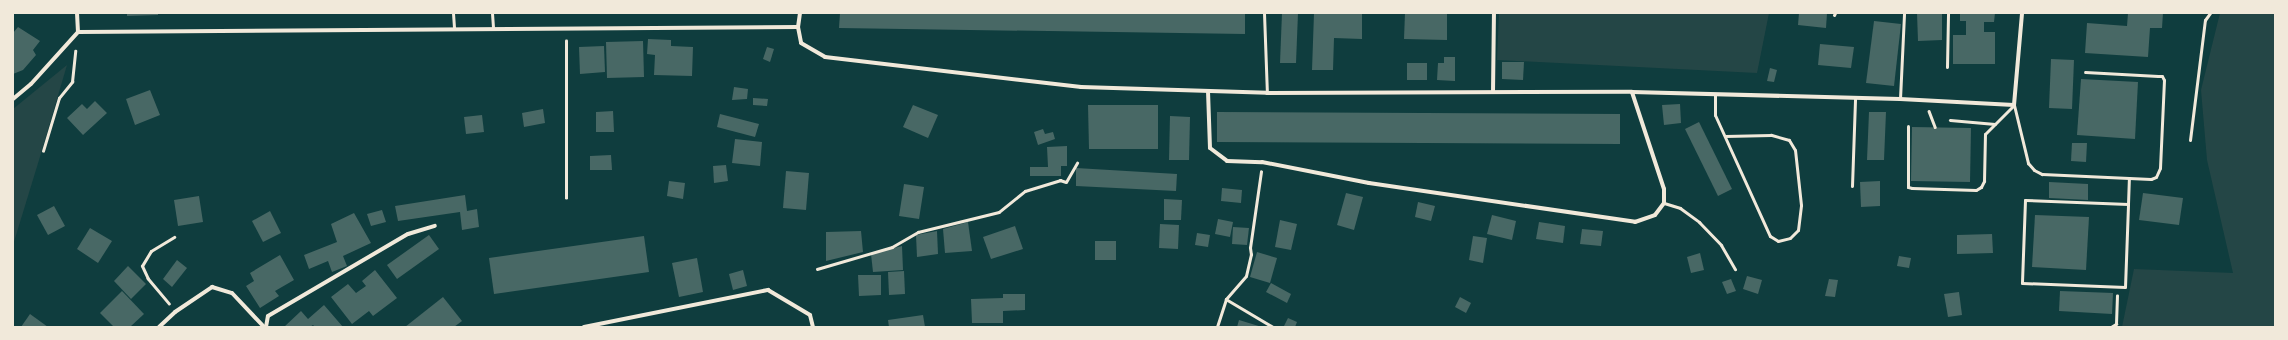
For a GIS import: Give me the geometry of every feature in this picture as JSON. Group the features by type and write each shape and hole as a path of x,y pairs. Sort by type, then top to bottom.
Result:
{"street":[{"path":"13,99 31,84 78,32 77,13"},
{"path":"800,13 798,27 801,43 824,57 1081,87 1267,93 1632,92 1900,99 2014,105 2022,13"},
{"path":"1493,92 1494,13"},
{"path":"78,32 798,27"},
{"path":"1208,91 1210,148 1227,161 1262,162 1370,183 1635,222 1655,214 1664,203 1664,189 1632,92"},
{"path":"265,327 268,316 408,234 435,226"},
{"path":"159,327 175,312 212,287 232,293 265,327"},
{"path":"584,327 768,290 810,315 813,327"}],"lane":[{"path":"453,13 454,29"},
{"path":"492,13 493,29"},
{"path":"1264,13 1267,93"},
{"path":"1900,99 1904,13"},
{"path":"1947,67 1948,13"},
{"path":"2190,140 2205,20 2210,13"},
{"path":"2014,105 2028,163 2034,170 2042,174 2151,179 2158,175 2164,80 2158,76 2086,72"},
{"path":"1715,95 1715,115 1770,236 1778,241 1790,238 1798,230 1801,205 1795,150 1789,140 1771,135 1725,136"},
{"path":"1852,186 1856,98"},
{"path":"1908,126 1908,187 1976,190 1981,187 1984,181 1985,134 2014,105"},
{"path":"1950,120 1995,124"},
{"path":"2128,204 2026,200 2022,283 2125,287 2129,178"},
{"path":"1664,203 1680,208 1699,222 1720,245 1735,270"}],"path":[{"path":"43,151 59,98 72,82 78,32"},
{"path":"566,41 566,198"},
{"path":"1926,100 1935,127"},
{"path":"1217,327 1226,299 1246,276 1251,255 1250,248 1262,162"},
{"path":"816,269 892,246 918,232 999,212 1025,191 1060,180 1066,182 1077,163"},
{"path":"174,237 152,251 142,266 148,279 175,312"},
{"path":"2111,327 2116,324 2117,287"},
{"path":"1226,299 1273,327"}],"shaded area":[{"path":"1499,13 1769,13 1757,73 1497,60"},
{"path":"2220,13 2275,13 2275,327 2122,327 2134,269 2233,273 2207,160 2201,90"},
{"path":"67,65 39,160 13,245 13,109"}],"building":[{"path":"127,13 158,13 158,15 127,16"},
{"path":"840,13 1245,13 1245,34 839,28"},
{"path":"1282,13 1298,13 1296,63 1280,63"},
{"path":"1314,13 1362,13 1362,39 1334,38 1333,70 1312,70"},
{"path":"1405,13 1447,13 1447,40 1404,39"},
{"path":"1799,13 1827,13 1826,28 1798,25"},
{"path":"1917,13 1942,13 1942,40 1918,41"},
{"path":"1960,13 1995,13 1994,22 1984,22 1984,32 1995,32 1995,64 1953,64 1953,35 1966,35 1966,21 1960,21"},
{"path":"2128,13 2163,13 2162,28 2150,28 2148,57 2085,53 2087,23 2127,26"},
{"path":"1874,21 1901,24 1894,86 1866,83"},
{"path":"18,27 40,41 33,50 36,55 23,70 13,74 13,33"},
{"path":"648,39 671,40 671,46 693,47 692,76 654,75 655,55 647,54"},
{"path":"643,41 644,77 607,78 606,42"},
{"path":"1820,44 1854,47 1851,68 1818,65"},
{"path":"604,46 605,72 580,74 579,47"},
{"path":"767,47 774,49 770,62 763,59"},
{"path":"1444,57 1455,57 1455,81 1437,80 1438,63 1444,63"},
{"path":"2051,59 2074,60 2072,109 2049,108"},
{"path":"1502,62 1524,62 1523,80 1502,79"},
{"path":"1407,63 1427,63 1427,80 1407,80"},
{"path":"1770,68 1777,70 1774,82 1767,81"},
{"path":"2081,79 2138,82 2135,139 2077,135"},
{"path":"734,87 748,89 747,99 732,100"},
{"path":"150,90 160,115 135,125 126,99"},
{"path":"753,98 768,99 767,106 753,105"},
{"path":"95,101 107,113 83,135 67,118 82,104 87,109"},
{"path":"1680,104 1681,123 1664,125 1662,105"},
{"path":"913,105 938,115 928,138 903,127"},
{"path":"1088,105 1158,105 1158,149 1089,149"},
{"path":"543,109 545,123 524,127 522,113"},
{"path":"613,111 614,132 596,132 596,112"},
{"path":"1217,112 1620,114 1620,144 1217,142"},
{"path":"1869,112 1886,112 1884,160 1867,160"},
{"path":"720,114 759,124 755,137 717,127"},
{"path":"482,115 484,132 466,134 464,117"},
{"path":"1170,116 1190,117 1189,160 1169,160"},
{"path":"1699,122 1732,189 1718,196 1685,129"},
{"path":"1912,127 1971,128 1970,182 1911,181"},
{"path":"1043,129 1045,134 1053,132 1055,139 1038,145 1034,132"},
{"path":"735,139 762,142 760,166 732,163"},
{"path":"2072,143 2087,143 2086,162 2071,161"},
{"path":"1067,146 1067,166 1061,166 1061,176 1030,176 1030,167 1048,167 1047,147"},
{"path":"611,155 612,170 590,170 590,156"},
{"path":"726,165 728,181 714,183 713,166"},
{"path":"1076,168 1177,174 1176,191 1076,186"},
{"path":"786,171 809,173 806,210 783,208"},
{"path":"669,181 685,183 683,199 667,196"},
{"path":"1880,181 1880,206 1861,207 1860,182"},
{"path":"2049,182 2088,184 2088,200 2049,198"},
{"path":"904,184 924,187 919,219 899,216"},
{"path":"1222,188 1242,190 1241,203 1221,201"},
{"path":"1346,193 1363,197 1354,230 1337,225"},
{"path":"2143,193 2183,198 2179,225 2139,220"},
{"path":"465,195 467,211 477,209 479,227 462,230 460,212 398,221 395,206"},
{"path":"199,196 203,222 178,226 174,200"},
{"path":"1164,199 1182,200 1181,220 1164,220"},
{"path":"1418,202 1435,206 1431,221 1415,217"},
{"path":"54,206 65,226 48,235 37,215"},
{"path":"382,210 386,222 371,226 367,214"},
{"path":"270,211 281,233 263,242 252,221"},
{"path":"354,213 371,243 343,256 347,266 332,272 328,261 309,269 304,255 337,242 331,224"},
{"path":"1492,215 1516,221 1512,240 1487,234"},
{"path":"2035,215 2089,217 2086,270 2032,267"},
{"path":"1218,219 1233,222 1230,237 1215,234"},
{"path":"1280,220 1297,224 1291,250 1275,247"},
{"path":"968,222 972,251 945,253 943,229"},
{"path":"1539,222 1565,226 1563,243 1536,239"},
{"path":"1160,224 1179,225 1178,249 1159,248"},
{"path":"1015,226 1023,249 991,259 983,237"},
{"path":"1233,227 1249,228 1247,245 1232,244"},
{"path":"90,228 112,241 98,263 77,249"},
{"path":"1582,229 1603,231 1601,246 1580,244"},
{"path":"861,231 863,252 826,261 826,232"},
{"path":"937,231 938,254 917,257 916,235"},
{"path":"1197,233 1210,235 1208,247 1195,245"},
{"path":"1992,234 1993,253 1957,254 1957,235"},
{"path":"429,235 439,249 397,279 387,265"},
{"path":"644,236 649,272 494,294 489,258"},
{"path":"1473,236 1487,238 1483,263 1469,260"},
{"path":"1095,241 1116,241 1116,260 1095,260"},
{"path":"902,246 903,270 873,272 871,254"},
{"path":"1257,252 1277,258 1270,283 1250,277"},
{"path":"1700,253 1704,270 1691,273 1687,257"},
{"path":"280,255 294,280 275,291 279,296 260,308 246,286 254,281 250,273"},
{"path":"1899,256 1911,258 1909,268 1897,266"},
{"path":"697,258 703,292 679,297 672,263"},
{"path":"177,260 187,268 172,287 163,279"},
{"path":"128,266 146,284 131,299 114,281"},
{"path":"375,270 397,298 373,316 369,311 352,324 331,297 348,284 356,293 366,286 362,281"},
{"path":"743,270 747,286 733,290 729,274"},
{"path":"904,271 905,294 889,295 888,272"},
{"path":"858,275 881,275 881,295 859,296"},
{"path":"1747,276 1762,280 1758,294 1743,289"},
{"path":"1731,279 1736,291 1727,294 1722,282"},
{"path":"1829,279 1838,280 1835,297 1825,296"},
{"path":"1271,283 1291,294 1287,303 1266,292"},
{"path":"122,291 144,314 130,327 114,327 100,313"},
{"path":"2060,291 2113,293 2112,314 2059,311"},
{"path":"1959,292 1962,315 1948,317 1944,294"},
{"path":"1003,294 1025,294 1025,310 1003,311 1003,323 972,323 971,299 1003,298"},
{"path":"443,297 462,321 454,327 405,327"},
{"path":"1460,297 1471,303 1466,313 1455,307"},
{"path":"324,305 343,327 315,327 313,325 310,327 284,327 301,311 308,319"},
{"path":"30,314 48,327 21,327"},
{"path":"923,315 925,327 889,327 888,320"},
{"path":"1288,318 1297,322 1295,327 1284,326"},
{"path":"1239,320 1262,327 1237,327"}]}
